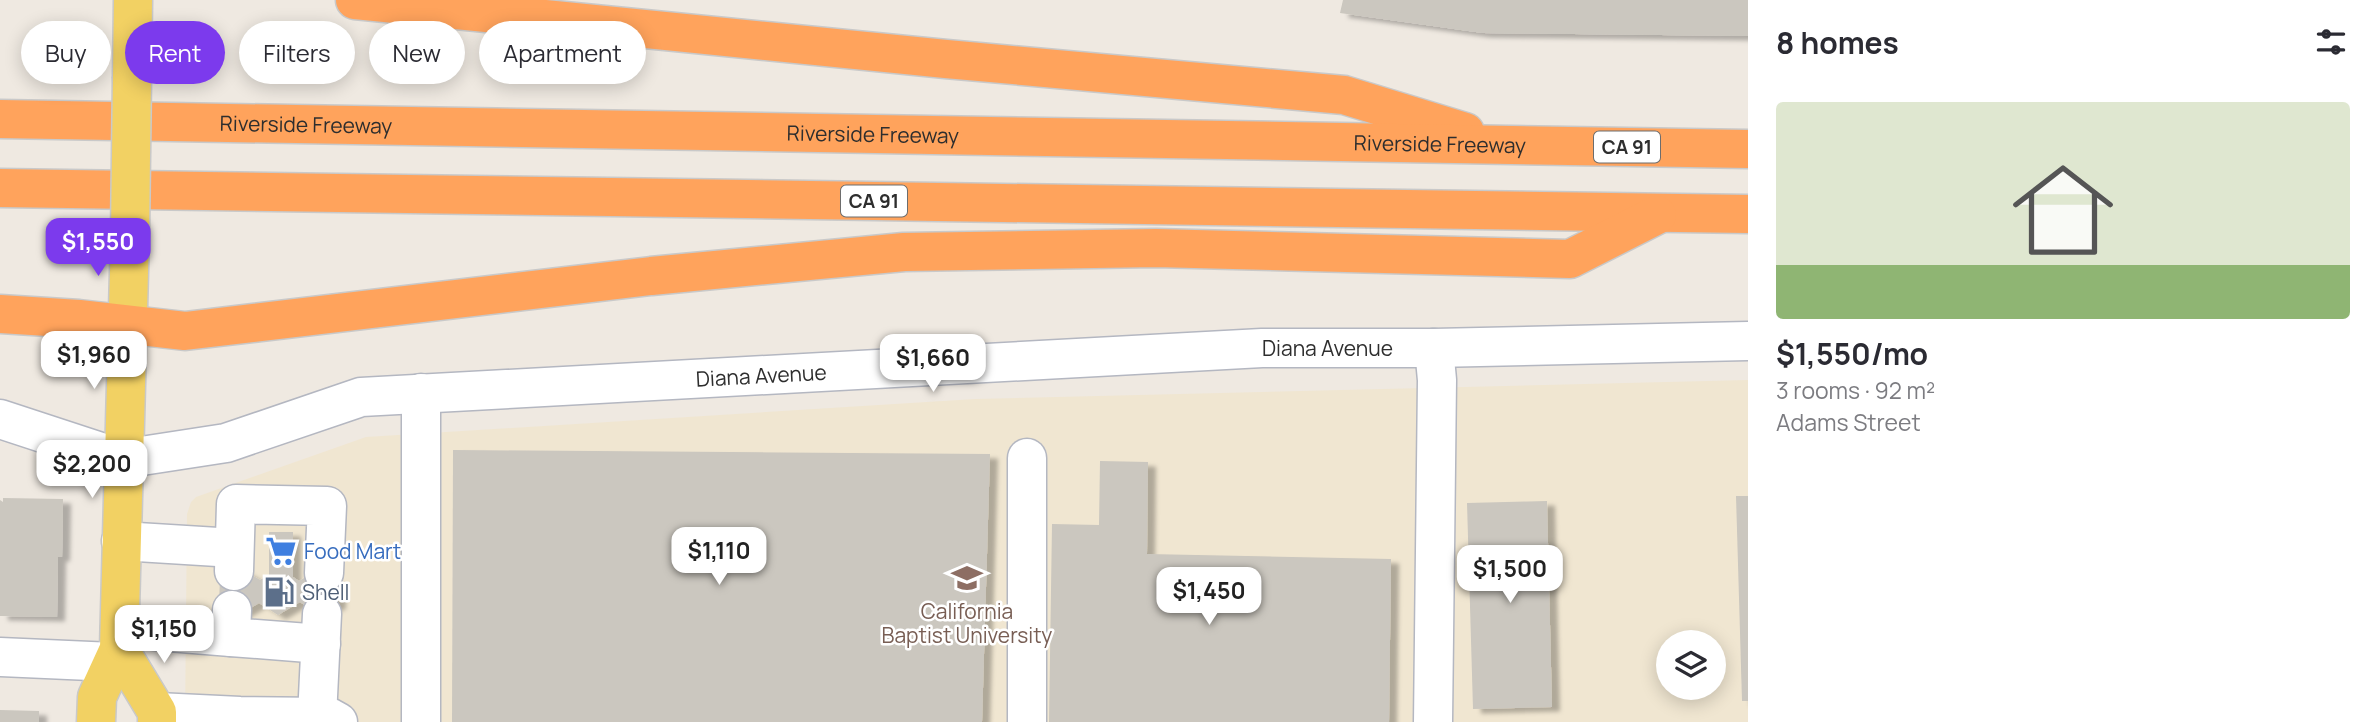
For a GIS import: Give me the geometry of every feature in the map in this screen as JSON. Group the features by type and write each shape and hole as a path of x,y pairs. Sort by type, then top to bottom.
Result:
{"highway":[{"path":"355,0 946,59 1344,95 1507,145"},
{"name":"Riverside Freeway","path":"0,118 1748,149"},
{"name":"CA 91","path":"0,188 1748,214"},
{"path":"0,314 186,331 651,276 904,252 1156,248 1570,259 1662,213"}],"main road":[{"path":"96,722 97,697 117,646 130,234 133,0"},
{"path":"117,646 157,717"}],"street":[{"name":"Diana Avenue","path":"0,419 122,459 226,443 361,397 1248,349 1748,341"},
{"path":"1433,722 1437,380 1434,348"},
{"path":"421,393 421,722"},
{"path":"1027,458 1027,722"},
{"path":"121,541 234,560 236,504 327,506 324,573"},
{"path":"0,657 117,646 231,624 321,629 327,720 228,716 157,717"}],"shaded area":[{"name":"California Baptist University","path":"1748,380 1748,722 185,722 187,514 191,502 196,497 366,437 975,399"}],"building":[{"path":"1343,0 1748,0 1748,36 1483,33 1340,13"},
{"path":"453,450 990,454 982,722 452,722"},
{"path":"1100,461 1148,462 1147,554 1391,559 1389,722 1049,722 1052,524 1099,525"},
{"path":"1736,496 1748,496 1748,701 1742,701"},
{"path":"3,498 63,499 57,617 0,616 0,500 3,502"},
{"path":"1547,501 1552,707 1473,709 1467,503"},
{"name":"Shell","path":"269,532 293,532 293,577 299,581 318,570 338,582 338,604 319,615 300,602 278,615 259,603 239,615 219,603 220,579 240,568 260,580 269,575"},
{"path":"0,710 39,711 39,722 0,722"}],"place":[{"name":"Food Mart","path":"281,551"},
{"name":"California Baptist University","path":"967,578"},
{"name":"Shell","path":"279,592"}]}
